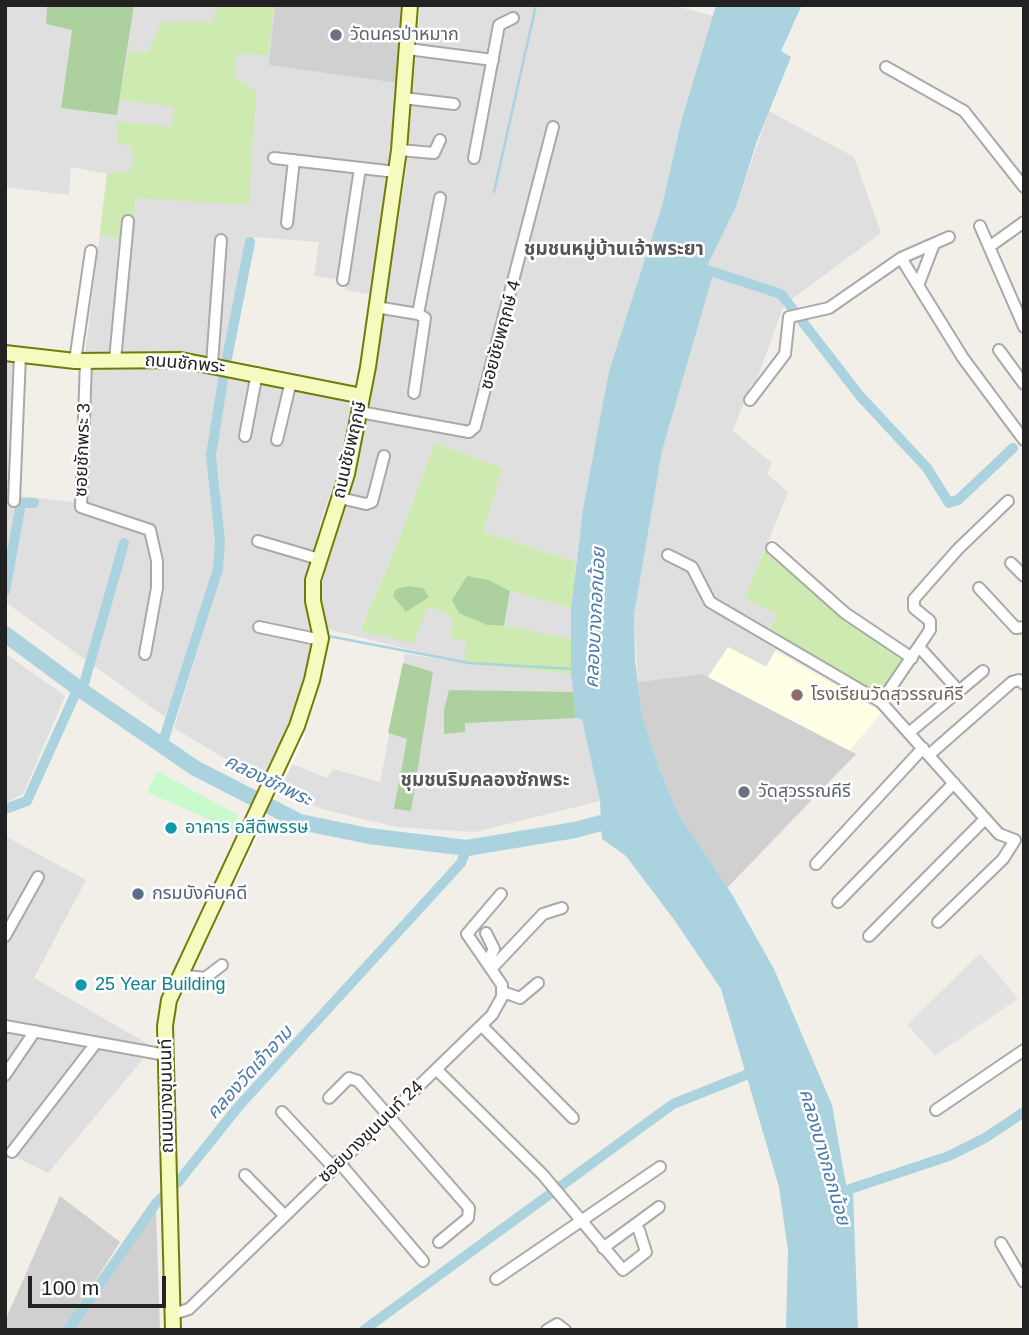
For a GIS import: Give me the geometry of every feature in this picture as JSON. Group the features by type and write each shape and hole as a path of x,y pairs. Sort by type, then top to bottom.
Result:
{"street":[{"name":"ถนนชัยพฤกษ์","path":"227,875 297,726 321,640 312,588 340,498 360,412 399,150 410,5"},
{"path":"474,158 499,25 513,18"},
{"path":"408,49 493,60"},
{"path":"886,67 964,111 1024,187"},
{"path":"403,98 454,104"},
{"name":"ซอยชัยพฤกษ์ 4","path":"360,412 468,432 475,427 553,127"},
{"path":"399,150 434,153 440,140"},
{"path":"274,158 396,172"},
{"path":"287,223 294,160"},
{"path":"343,280 360,168"},
{"path":"418,314 440,198"},
{"path":"115,359 128,221"},
{"path":"989,247 1024,222"},
{"path":"981,226 1024,327"},
{"path":"750,400 785,354 786,325 792,315 809,314 829,308 901,258 949,237"},
{"path":"212,364 220,240"},
{"path":"919,283 934,244"},
{"path":"81,361 91,251"},
{"path":"901,258 919,283 927,302 963,358 1024,440"},
{"path":"376,307 418,314 425,318 414,393"},
{"path":"999,350 1024,384"},
{"name":"ถนนชักพระ","path":"5,353 81,361 168,359 212,364 362,396"},
{"path":"14,501 20,355"},
{"name":"ซอยชักพระ 3","path":"81,361 81,507 150,530 157,561 157,588 145,654"},
{"path":"245,436 257,373"},
{"path":"277,440 291,381"},
{"path":"340,498 366,504 372,502 384,456"},
{"path":"881,702 920,648 932,624 914,608 915,599 958,549 1008,501"},
{"path":"258,541 319,559"},
{"path":"772,548 845,614 912,658"},
{"path":"668,555 692,567 710,602 881,702 999,834 1019,838 1003,859 938,922"},
{"path":"1011,564 1024,576"},
{"path":"979,588 1016,628 1024,627"},
{"path":"259,627 321,640"},
{"path":"920,648 959,691"},
{"path":"910,732 983,671"},
{"path":"816,864 926,751 1012,682 1019,680 1024,684"},
{"path":"838,902 954,783"},
{"path":"869,936 985,819"},
{"name":"ถนนบางขุนนนท์","path":"173,1330 166,1055 169,1000 227,875"},
{"path":"5,936 38,877"},
{"path":"501,894 470,928 468,938 490,964 503,992 520,998 538,982"},
{"path":"490,964 543,914 562,908"},
{"path":"486,933 494,949 490,964"},
{"path":"179,975 205,978 222,965"},
{"name":"ซอยบางขุนนนท์ 24","path":"173,1314 189,1309 335,1164 482,1026 498,1007 503,992"},
{"path":"5,1026 166,1055"},
{"path":"482,1026 573,1118"},
{"path":"5,1075 35,1031"},
{"path":"12,1152 96,1044"},
{"path":"936,1110 1024,1049"},
{"path":"436,1070 559,1192 617,1266 626,1270 646,1252 639,1230"},
{"path":"328,1098 346,1080 353,1078 388,1114 470,1211 468,1217 439,1241"},
{"path":"282,1112 335,1164 423,1261"},
{"path":"496,1279 660,1167"},
{"path":"245,1175 285,1216"},
{"path":"603,1248 659,1207"},
{"path":"1001,1243 1024,1282"},
{"path":"547,1330 556,1324 565,1330"}],"shaded area":[{"path":"5,5 47,5 46,24 72,29 61,107 117,114 134,5 275,5 270,65 397,83 373,295 345,290 348,281 314,276 319,242 254,237 229,361 176,355 85,356 107,174 71,167 69,195 5,187"},
{"name":"วัดนครป่าหมาก","path":"275,5 401,5 397,83 269,65"},
{"path":"420,5 672,5 713,16 681,122 662,206 609,371 583,509 576,562 482,532 502,468 435,443 396,547 360,630 428,607 452,616 466,639 465,663 571,674 576,717 582,719 600,801 475,832 396,827 322,809 279,790 292,764 327,778 333,769 380,782 405,654 454,661 324,628 319,596 367,407 406,172"},
{"path":"769,111 854,157 881,233 784,305 755,384 751,384 733,431 772,463 767,474 788,492 746,597 778,614 768,630 782,637 767,667 728,647 711,678 702,674 638,682 634,615 662,451 712,278 708,264 736,207"},
{"path":"5,362 25,364 19,496 74,502 82,368 150,367 220,371 209,457 218,543 216,569 179,693 165,717 5,602"},
{"path":"226,373 346,399 354,413 339,469 321,520 304,600 312,615 313,644 296,713 264,782 174,728 223,568 219,474 212,458"},
{"path":"510,591 571,608 571,639 504,626"},
{"name":"โรงเรียนวัดสุวรรณคีรี","path":"728,647 766,667 775,651 882,712 849,751 708,677"},
{"path":"5,653 65,696 23,794 5,803"},
{"name":"วัดสุวรรณคีรี","path":"702,674 856,754 727,888 678,813 642,715 638,682"},
{"path":"5,836 86,880 34,978 153,1047 48,1173 5,1152"},
{"path":"980,953 1018,999 935,1055 907,1025"},
{"path":"60,1196 120,1242 64,1330 5,1330 5,1321"},
{"path":"156,1210 160,1330 72,1330 122,1255"}],"green space":[{"path":"47,5 134,5 117,115 61,108 72,30 46,24"},
{"path":"217,5 274,5 268,55 236,54 234,76 256,92 249,205 135,198 132,242 100,235 107,174 133,170 132,147 118,144 117,121 171,127 174,107 119,99 130,50 148,53 161,22 212,22"},
{"path":"435,443 502,468 483,532 576,562 571,608 506,590 489,580 487,625 512,627 571,639 571,674 464,663 466,640 450,638 452,616 428,607 413,643 360,631 396,547"},
{"path":"765,550 840,617 906,659 880,695 768,631 778,614 745,598"},
{"path":"467,576 489,580 510,591 504,626 487,625 459,613 452,600"},
{"path":"409,586 423,588 429,597 406,612 393,596 396,589"},
{"path":"403,663 433,672 411,811 394,809 407,739 388,733"},
{"path":"449,690 573,692 576,718 465,723 465,732 444,734 444,710"},
{"path":"157,771 238,815 233,830 147,792"}],"water":[{"name":"คลองบางกอกน้อย","path":"716,5 802,5 781,51 791,57 757,141 736,207 708,264 712,278 662,451 634,615 635,660 642,715 678,813 733,896 774,969 832,1105 846,1185 860,1183 861,1189 853,1191 858,1330 786,1330 788,1251 779,1187 721,989 626,856 602,839 600,801 582,719 576,718 571,674 571,608 583,509 609,371 662,206 681,122"}],"pier":[{"path":"290,726 306,734 237,879 221,871"}],"waterway":[{"path":"494,192 536,5"},
{"path":"227,358 250,242"},
{"path":"698,267 781,294 860,396 927,468 949,503 958,500 1013,448"},
{"path":"162,745 218,569 220,542 211,455 224,374"},
{"path":"5,591 21,503 34,503"},
{"path":"82,691 124,543"},
{"name":"คลองชักพระ","path":"5,634 195,768 300,822 369,836 467,848 575,830 620,818"},
{"name":"คลองบางกอกน้อย","path":"328,636 469,663 574,669"},
{"path":"5,809 27,801 78,688"},
{"name":"คลองวัดเจ้าอาม","path":"68,1330 156,1203 178,1182 239,1106 461,863 467,848"},
{"path":"364,1330 673,1104 756,1071"},
{"name":"คลองบางกอกน้อย","path":"850,1189 949,1156 985,1138 1024,1112"}],"place":[{"name":"วัดนครป่าหมาก","path":"336,35"},
{"name":"โรงเรียนวัดสุวรรณคีรี","path":"797,695"},
{"name":"วัดสุวรรณคีรี","path":"744,792"},
{"name":"อาคาร อสีติพรรษ","path":"171,828"},
{"name":"กรมบังคับคดี","path":"138,894"},
{"name":"25 Year Building","path":"81,985"}],"district":[{"name":"ชุมชนหมู่บ้านเจ้าพระยา","path":"614,250"},
{"name":"ชุมชนริมคลองชักพระ","path":"485,781"}]}
